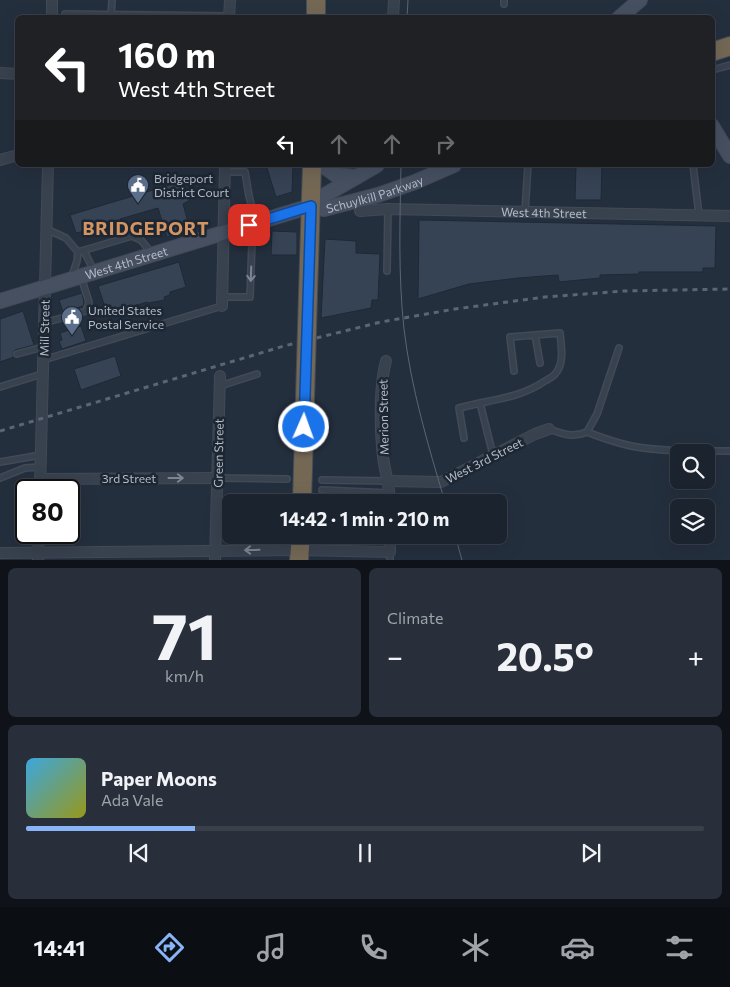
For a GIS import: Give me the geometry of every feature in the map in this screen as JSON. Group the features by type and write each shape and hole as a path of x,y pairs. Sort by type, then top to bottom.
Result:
{"highway":[{"path":"316,0 316,15"},
{"path":"715,51 730,46"},
{"path":"302,494 312,167"}],"main road":[{"path":"622,15 640,0"},
{"path":"715,131 730,156"},
{"path":"325,167 336,175 357,176"},
{"name":"Schuylkill Parkway","path":"311,206 325,195 373,167"},
{"name":"Schuylkill Parkway","path":"311,206 324,209 378,195 449,167"},
{"name":"West 4th Street","path":"0,301 311,206"}],"street":[{"path":"52,0 52,15"},
{"path":"229,15 230,0"},
{"path":"393,15 394,0"},
{"path":"0,73 15,74"},
{"path":"0,160 15,156"},
{"name":"Mill Street","path":"40,479 48,167"},
{"path":"222,301 225,168"},
{"name":"West 4th Street","path":"360,211 388,209 729,215"},
{"name":"Merion Street","path":"386,361 382,378 382,417 383,455 390,494"},
{"name":"Green Street","path":"215,555 220,381"},
{"name":"West 3rd Street","path":"388,482 441,482 548,429"},
{"name":"3rd Street","path":"40,479 217,478"},
{"path":"0,553 38,556 215,555 300,548 390,556"}],"lane":[{"path":"111,15 112,0"},
{"path":"65,14 88,15"},
{"path":"715,69 730,64"},
{"path":"525,212 528,167"},
{"path":"693,167 699,215"},
{"path":"43,360 222,301 250,297 253,224 246,172 225,168"},
{"path":"387,271 388,209"},
{"path":"44,323 83,312 88,308 89,302 76,278 78,252 66,238 46,229"},
{"path":"78,252 132,236 141,240 152,254"},
{"path":"84,251 95,272"},
{"path":"464,438 459,408 517,395 532,389 556,374 562,353 560,333 510,337 514,371"},
{"path":"536,335 540,363"},
{"path":"17,354 43,346"},
{"path":"548,429 574,436 587,432 597,414 619,348"},
{"path":"0,387 43,373"},
{"path":"220,381 257,374"},
{"path":"480,404 494,456"},
{"path":"587,432 613,441 643,448 677,451 730,450"},
{"path":"0,462 41,456"},
{"path":"0,478 24,468 40,467"},
{"path":"217,478 286,479"},
{"path":"322,480 388,482"},
{"path":"322,490 356,494"}],"building":[{"path":"267,167 293,167 292,192 276,197"},
{"path":"576,167 602,167 601,200 575,200"},
{"path":"183,181 190,200 183,204 190,229 167,237 158,208 120,219 86,233 85,231 76,233 70,215"},
{"path":"419,220 716,226 715,268 703,268 703,272 639,272 639,274 600,275 600,278 559,282 558,275 518,278 469,284 418,299"},
{"path":"272,231 297,232 297,255 271,255"},
{"path":"325,239 356,241 356,253 380,254 378,300 372,300 371,308 321,318"},
{"path":"179,262 186,287 170,292 170,295 164,297 165,300 147,302 108,316 98,286"},
{"path":"82,293 83,306 63,312 59,300"},
{"path":"23,311 34,345 15,350 13,353 14,357 0,362 0,319"},
{"name":"United States Postal Service","path":"81,326 86,341 62,349 59,341 62,340 60,333"},
{"path":"115,356 121,376 81,390 74,369"}],"tram line":[{"path":"407,15 408,0"},
{"path":"401,167 400,267 404,329 426,438 443,494"},
{"path":"458,544 462,560"}],"railway":[{"path":"0,431 284,346 381,322 455,309 545,297 624,291 730,289"}],"place":[{"name":"Bridgeport District Court","path":"138,204"},
{"name":"United States Postal Service","path":"72,336"}],"district":[{"name":"BRIDGEPORT","path":"146,228"}],"route":[{"path":"249,225 311,206 304,427"}]}
